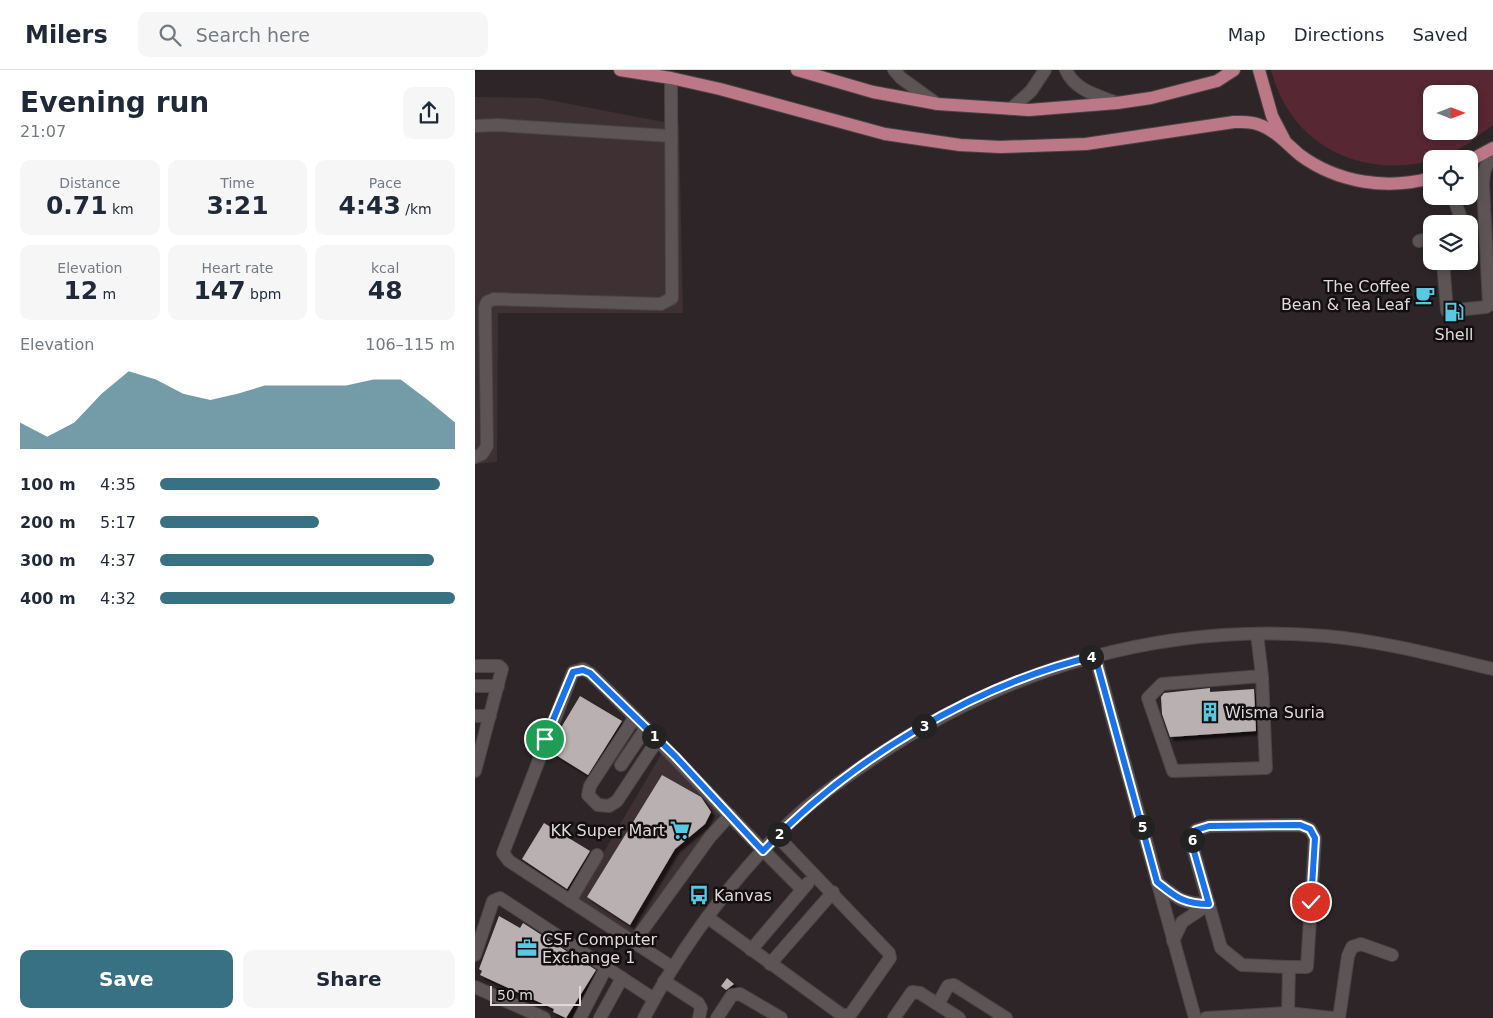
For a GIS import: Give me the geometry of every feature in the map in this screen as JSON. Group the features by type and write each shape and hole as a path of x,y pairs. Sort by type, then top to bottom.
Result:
{"main road":[{"path":"620,70 671,78 885,134 960,145 1000,147 1085,144 1234,122 1257,124 1285,141 1300,155 1333,174 1373,184 1423,180"},
{"path":"803,71 873,92 938,104 1011,109 1117,103 1217,81 1234,70"},
{"path":"1259,70 1272,116 1285,141"},
{"path":"1478,156 1493,148"}],"street":[{"path":"894,70 901,78 938,104"},
{"path":"1011,109 1031,91 1045,70"},
{"path":"1066,70 1075,84 1117,103"},
{"path":"475,457 482,454 487,446 485,307 487,302 494,299 661,304 671,298 671,78"},
{"path":"475,126 497,125 671,136"},
{"path":"1444,270 1447,311 1486,307 1489,305 1484,172 1493,148"},
{"path":"1417,182 1423,184"},
{"path":"1478,224 1485,222"},
{"path":"1257,634 1262,676 1266,768 1173,771 1148,698 1162,684 1262,676"},
{"path":"644,1018 672,967 707,917 791,821 835,785 913,732 961,706 1033,674 1095,656 1194,638 1257,634 1325,636 1392,645 1493,669"},
{"path":"1095,656 1195,1018"},
{"path":"475,666 501,666 490,716 478,749 475,771"},
{"path":"672,967 509,861 503,853 573,672 583,670 590,673 657,739 763,851 802,889"},
{"path":"475,686 498,686"},
{"path":"475,716 490,716"},
{"path":"635,717 590,786 588,791 590,798 598,805 613,804 657,739"},
{"path":"621,765 646,728"},
{"path":"634,942 710,837 729,815"},
{"path":"1300,825 1310,829 1315,838 1307,967 1289,967 1242,965 1221,948 1191,841 1196,830 1209,826 1300,825"},
{"path":"707,917 842,1014 850,1015 890,958 889,953 833,892 777,836"},
{"path":"571,901 597,855"},
{"path":"751,950 815,876"},
{"path":"1157,882 1178,899 1189,904 1209,904"},
{"path":"770,964 833,892"},
{"path":"475,956 493,901 500,898 654,999"},
{"path":"1173,941 1182,922 1209,904"},
{"path":"1339,1018 1348,956 1352,947 1361,944 1392,955"},
{"path":"1288,1012 1289,967"},
{"path":"580,1018 606,968"},
{"path":"600,1018 622,978"},
{"path":"664,981 698,1003 701,1008 699,1018"},
{"path":"937,1004 948,986 954,985 1006,1018"},
{"path":"475,987 544,1018"},
{"path":"897,1017 912,992 920,993 959,1018"},
{"path":"717,1018 732,995 740,994 781,1018"},
{"path":"1206,1018 1288,1012 1333,1018"}],"shaded area":[{"path":"1271,70 1493,70 1493,125 1478,136 1478,85 1423,85 1423,140 1473,140 1458,150 1423,150 1423,162 1387,165 1361,162 1337,153 1315,140 1296,121 1281,98"},
{"path":"475,97 539,98 679,125 683,313 498,313 497,462 475,464"},
{"path":"662,753 720,814 632,934 576,899"}],"building":[{"name":"Wisma Suria","path":"1210,688 1210,692 1254,689 1256,731 1170,737 1162,714 1161,697 1164,693"},
{"path":"580,696 622,721 588,775 551,752 559,731"},
{"path":"662,775 701,797 711,812 705,824 675,849 630,925 587,897"},
{"path":"544,823 590,851 567,889 522,859"},
{"name":"CSF Computer Exchange 1","path":"499,916 520,928 523,923 596,970 566,1018 553,1012 554,1009 480,975 482,971 479,969"},
{"path":"727,978 734,984 726,990 721,986"}],"place":[{"name":"The Coffee Bean & Tea Leaf","path":"1425,295"},
{"name":"Shell","path":"1454,312"},
{"name":"Wisma Suria","path":"1210,712"},
{"name":"KK Super Mart","path":"680,830"},
{"name":"Kanvas","path":"699,895"},
{"name":"CSF Computer Exchange 1","path":"527,948"}],"route":[{"path":"545,739 573,672 578,669 590,673 675,756 763,851 791,821 835,785 913,732 961,706 1033,674 1095,656 1157,882 1178,899 1189,904 1209,904 1191,841 1196,830 1209,826 1300,825 1310,829 1315,838 1311,902"}]}
